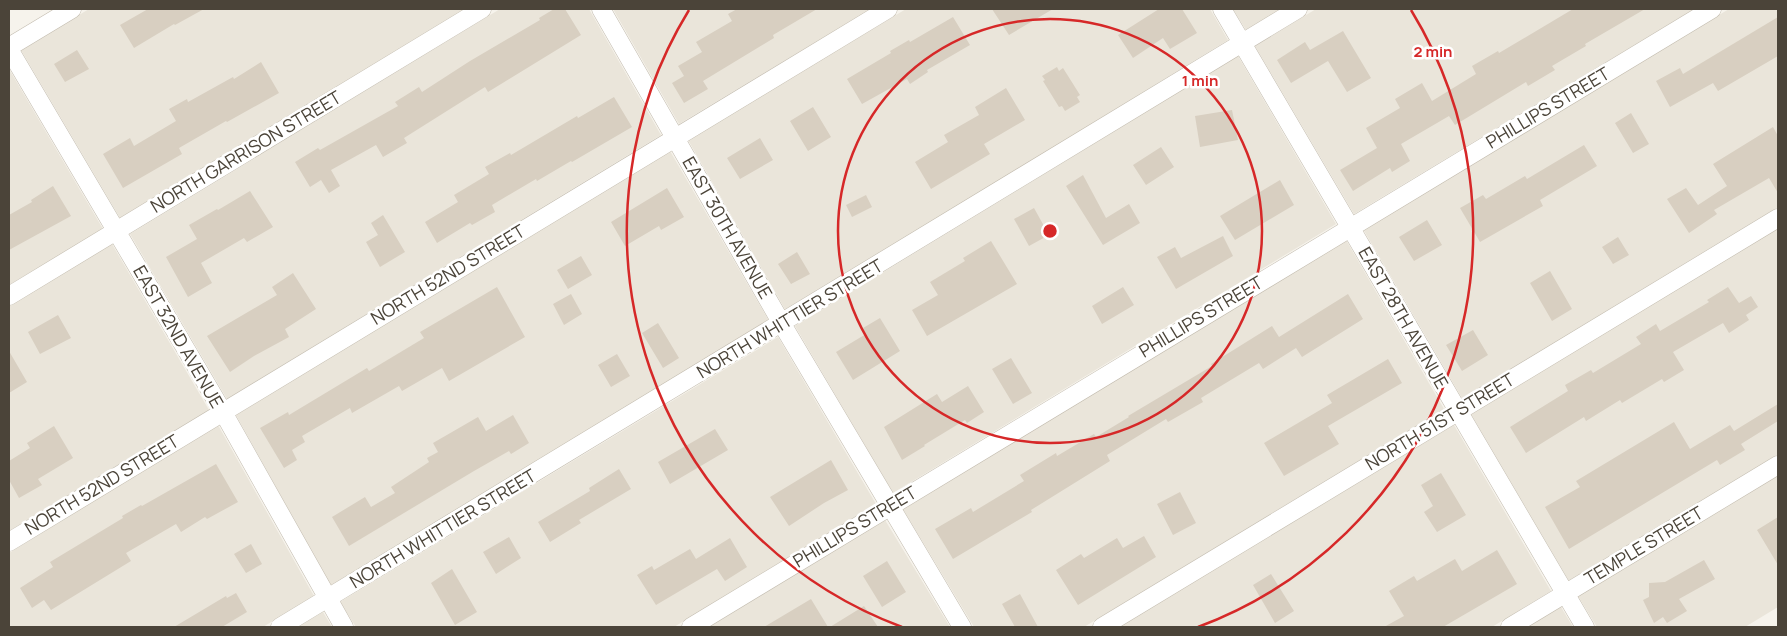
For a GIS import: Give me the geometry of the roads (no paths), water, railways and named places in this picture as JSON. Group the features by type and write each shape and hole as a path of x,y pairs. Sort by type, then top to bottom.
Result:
{"street":[{"path":"9,48 72,9"},
{"name":"NORTH GARRISON STREET","path":"9,296 482,9"},
{"name":"EAST 30TH AVENUE","path":"601,9 782,324 962,627"},
{"name":"NORTH 52ND STREET","path":"9,542 888,9"},
{"name":"EAST 28TH AVENUE","path":"1222,9 1585,627"},
{"name":"NORTH WHITTIER STREET","path":"280,627 1298,9"},
{"name":"PHILLIPS STREET","path":"691,627 1712,9"},
{"name":"EAST 32ND AVENUE","path":"9,48 222,412 344,627"},
{"name":"NORTH 51ST STREET","path":"1102,627 1778,218"},
{"name":"TEMPLE STREET","path":"1510,627 1778,465"}]}
